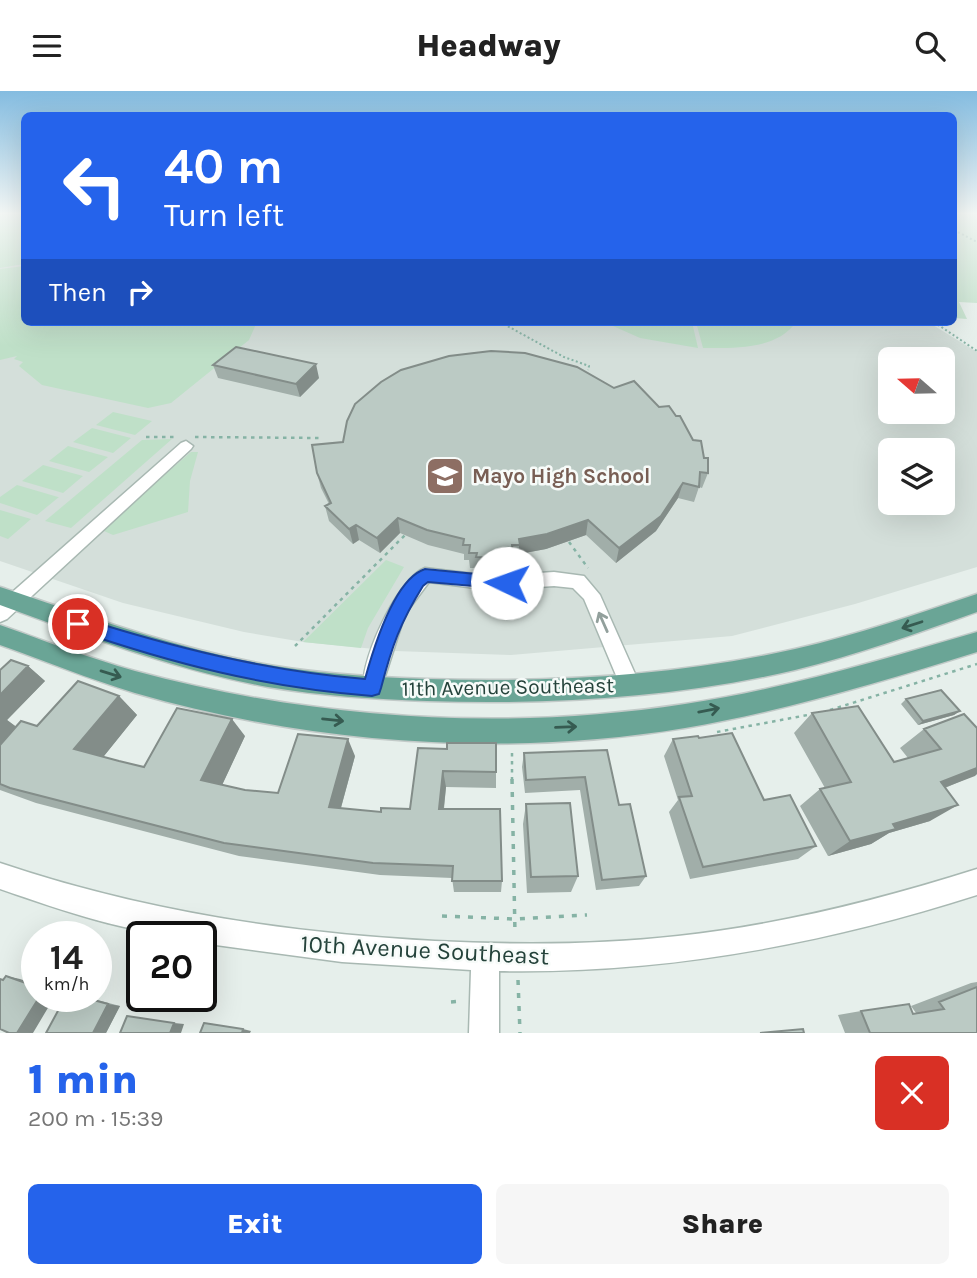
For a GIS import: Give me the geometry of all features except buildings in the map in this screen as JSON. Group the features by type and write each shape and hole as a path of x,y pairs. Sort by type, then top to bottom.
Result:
{"main road":[{"name":"11th Avenue Southeast","path":"5,604 207,663 280,678 372,688 512,691 630,685 707,676 772,664 890,632 977,603"},
{"name":"11th Avenue Southeast","path":"0,635 153,687 251,709 417,728 498,729 642,722 700,712 857,678 977,642"}],"street":[{"path":"5,604 184,440"},
{"path":"372,688 384,642 394,618 410,591 425,575 491,583 554,579 578,582 592,595 630,685"},
{"name":"10th Avenue Southeast","path":"0,876 85,904 216,934 328,948 485,958 635,954 702,947 909,903 977,882"},
{"path":"484,1033 485,958"}],"path":[{"path":"507,326 564,357 589,366 588,370"},
{"path":"940,326 977,351"},
{"path":"146,436 184,440 321,438"},
{"path":"295,646 405,535"},
{"path":"511,753 514,919"},
{"path":"442,916 514,919 587,915"},
{"path":"519,999 520,1033"}],"shaded area":[{"name":"Mayo High School","path":"0,258 21,258 21,326 935,326 977,352 977,567 855,604 732,636 511,655 395,651 303,642 244,632 123,603 0,561"}],"green space":[{"path":"0,258 21,258 21,264 0,268"},
{"path":"957,258 977,258 977,303 959,302 967,319 957,318"},
{"path":"21,266 21,326 255,326 249,340 171,403 148,408 42,385 19,366 23,362 14,359 17,356 0,360 0,269"},
{"path":"613,326 693,326 698,348 640,338"},
{"path":"697,326 792,326 778,338 766,343 703,348"},
{"path":"113,412 152,421 135,435 96,425"},
{"path":"92,428 131,438 113,453 73,442"},
{"path":"172,439 71,528 45,521 142,440"},
{"path":"68,446 108,457 89,472 49,461"},
{"path":"191,452 198,452 190,481 188,512 113,535 104,531 110,522"},
{"path":"43,465 83,476 63,493 22,481"},
{"path":"17,485 59,497 37,515 0,503 0,497"},
{"path":"0,510 31,519 8,539 0,536"},
{"path":"386,560 404,567 368,628 361,648 303,642"}],"place":[{"name":"Mayo High School","path":"445,476"}],"route":[{"path":"78,624 154,649 249,673 319,684 372,688 384,642 394,618 417,581 425,575 507,583"}]}
